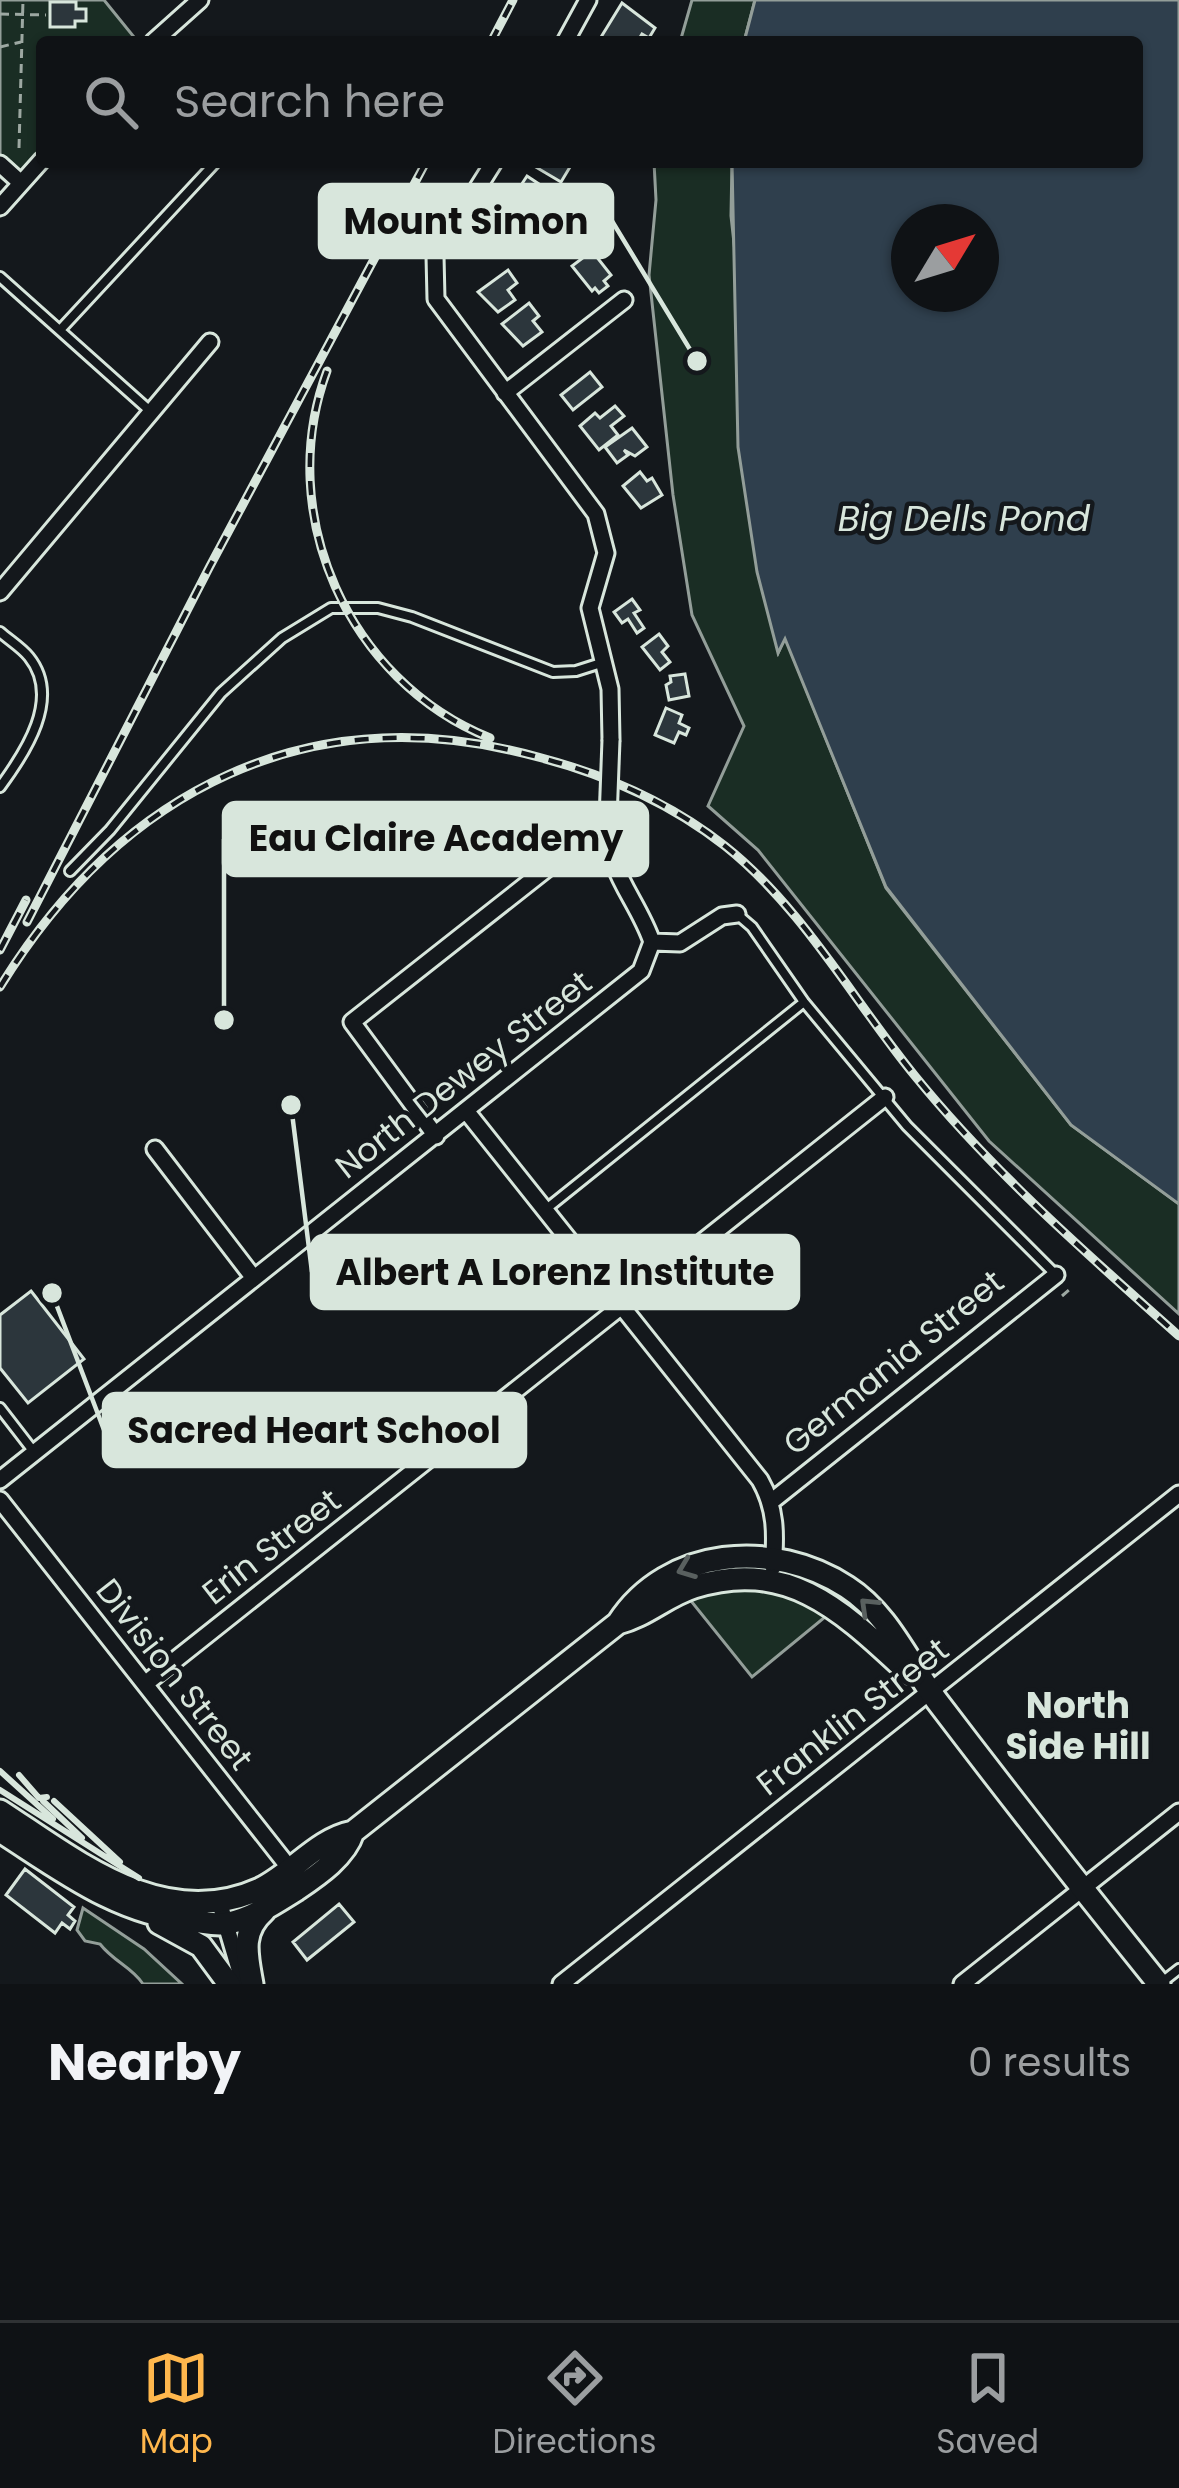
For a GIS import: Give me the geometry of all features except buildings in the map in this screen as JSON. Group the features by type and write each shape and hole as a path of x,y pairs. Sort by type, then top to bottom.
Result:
{"main road":[{"path":"248,1984 248,1936 255,1919 336,1835 353,1832 618,1624 697,1586 772,1570 842,1612 931,1693 1160,1984"},
{"path":"0,1811 134,1893 171,1901 219,1901 297,1878"},
{"path":"0,1831 99,1894 201,1946 230,1984"},
{"path":"132,1909 224,1924 274,1903"}],"street":[{"path":"160,36 200,0"},
{"path":"568,36 588,0"},
{"path":"0,164 21,183"},
{"path":"0,207 36,167"},
{"path":"490,168 435,256 436,299 596,514 606,553 590,608 610,688 606,844 616,876 645,920 652,942 680,943 722,916 736,914"},
{"path":"506,393 624,300"},
{"path":"0,592 210,342"},
{"path":"436,1136 352,1022 564,855 606,844"},
{"name":"North Dewey Street","path":"0,1480 641,971 652,942"},
{"name":"Erin Street","path":"145,1684 885,1097"},
{"path":"466,1112 760,1480 772,1501 772,1570"},
{"path":"155,1149 253,1277"},
{"name":"Germania Street","path":"772,1501 1056,1275"},
{"name":"Franklin Street","path":"562,1984 1179,1494"},
{"name":"Division Street","path":"0,1500 297,1878"},
{"path":"962,1984 1179,1812"},
{"path":"219,1901 248,1984"}],"lane":[{"path":"60,330 210,168"},
{"path":"0,278 150,411"},
{"path":"70,871 110,830 220,693 282,638 332,608 377,608 412,617 553,672 602,663"},
{"path":"0,632 30,657 39,676 43,707 22,757 0,787"},
{"path":"736,914 752,927 804,1002 928,1148 1056,1275"},
{"path":"545,1210 804,1002"},
{"path":"0,1408 34,1453"},
{"path":"1160,1984 1179,1969"}],"path":[{"path":"21,152 23,0"},
{"path":"0,14 46,15"},
{"path":"0,47 22,40"},
{"path":"1062,1296 1070,1289"}],"green space":[{"path":"0,0 104,0 133,36 36,36 36,167 21,183 0,164"},
{"path":"692,0 755,0 746,36 682,36"},
{"path":"654,168 732,168 731,216 779,651 785,637 886,888 1071,1125 1179,1204 1179,1314 989,1141 758,850 708,806 744,726 692,615 673,495 649,275"},
{"path":"724,1587 773,1589 830,1613 752,1677 687,1596"},
{"path":"83,1908 144,1949 182,1984 143,1984 100,1944 85,1941 77,1930"}],"water":[{"name":"Big Dells Pond","path":"755,0 1179,0 1179,1204 1071,1125 886,887 785,639 778,653 757,572 738,447 732,168 1143,168 1143,36 746,36"}],"railway":[{"path":"494,36 513,0"},
{"path":"27,922 423,168"},
{"path":"327,371 313,425 310,481 318,535 335,587 362,635 397,677 440,712 490,738"},
{"path":"0,987 48,918 103,859 163,811 228,774 299,750 374,739 454,741 564,764 659,803 704,830 753,870 803,926 915,1076 976,1146 1179,1336"},
{"path":"0,950 26,900"}],"wall":[{"path":"0,1771 53,1819"},
{"path":"19,1775 39,1798 47,1797"},
{"path":"0,1790 139,1878"},
{"path":"43,1801 82,1838"},
{"path":"54,1801 120,1862"}],"place":[{"name":"Mount Simon","path":"697,361"},
{"name":"Eau Claire Academy","path":"224,1020"},
{"name":"Albert A Lorenz Institute","path":"291,1105"},
{"name":"Sacred Heart School","path":"52,1293"}],"district":[{"name":"North Side Hill","path":"1078,1726"}]}
